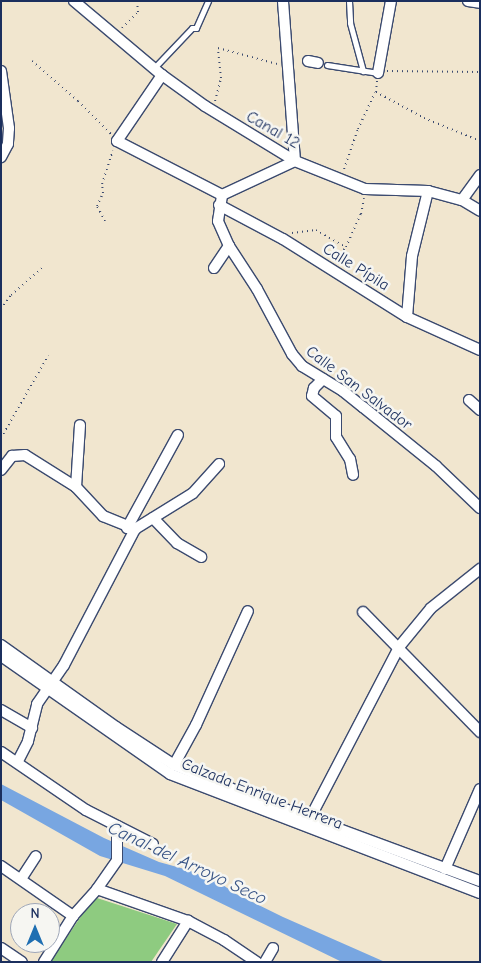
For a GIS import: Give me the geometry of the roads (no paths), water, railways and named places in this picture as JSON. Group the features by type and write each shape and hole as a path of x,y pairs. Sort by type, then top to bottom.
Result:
{"street":[{"name":"Canal 12","path":"74,1 158,72 243,131 295,161 365,189 428,191 462,200 480,211"},
{"path":"221,200 295,161 283,1"},
{"path":"378,73 391,1"},
{"path":"468,1 480,3"},
{"path":"1,71 8,108 8,144 1,157"},
{"name":"Calle Pípila","path":"158,72 117,141 221,200 407,317 480,350"},
{"path":"462,200 480,175"},
{"path":"407,317 412,256 428,191"},
{"name":"Calle San Salvador","path":"221,200 218,221 229,246 257,289 292,354 302,366 343,391 436,466 480,508"},
{"path":"214,268 229,246"},
{"path":"323,379 314,388 312,396 336,416 336,437 347,453 353,475"},
{"path":"469,400 480,410"},
{"path":"76,487 80,425"},
{"path":"18,761 28,741 37,704 64,665 178,435"},
{"path":"1,470 12,456 25,455 76,487 103,516 131,529"},
{"path":"131,529 194,493 219,464"},
{"path":"153,518 176,543 201,557"},
{"path":"308,823 399,647 432,608 480,568"},
{"path":"174,764 196,725 248,610"},
{"path":"363,612 399,647 452,706 480,732"},
{"name":"Calzada Enrique Herrera","path":"1,645 50,685 170,774 480,881"},
{"name":"Calzada Enrique Herrera","path":"1,656 174,764 308,823 480,893"},
{"path":"1,710 32,728"},
{"path":"1,752 18,761 66,798 118,831 153,844"},
{"path":"445,869 480,789"},
{"path":"44,962 73,916 97,889 117,860 118,831"},
{"path":"21,879 36,856"},
{"path":"1,866 73,916"},
{"path":"97,889 188,921 224,940 257,962"},
{"path":"162,962 188,921"},
{"path":"1,948 22,962"},
{"path":"265,962 273,948"}],"lane":[{"path":"158,72 192,28 196,28 208,1"},
{"path":"348,1 350,23 363,71"},
{"path":"286,50 297,56"},
{"path":"318,63 378,73"}],"water":[{"path":"1,784 104,838 159,862 188,870 220,883 236,894 283,917 385,962 342,962 165,876 100,856 1,800"}],"water label":[{"name":"Canal del Arroyo Seco","path":"187,864"}]}
